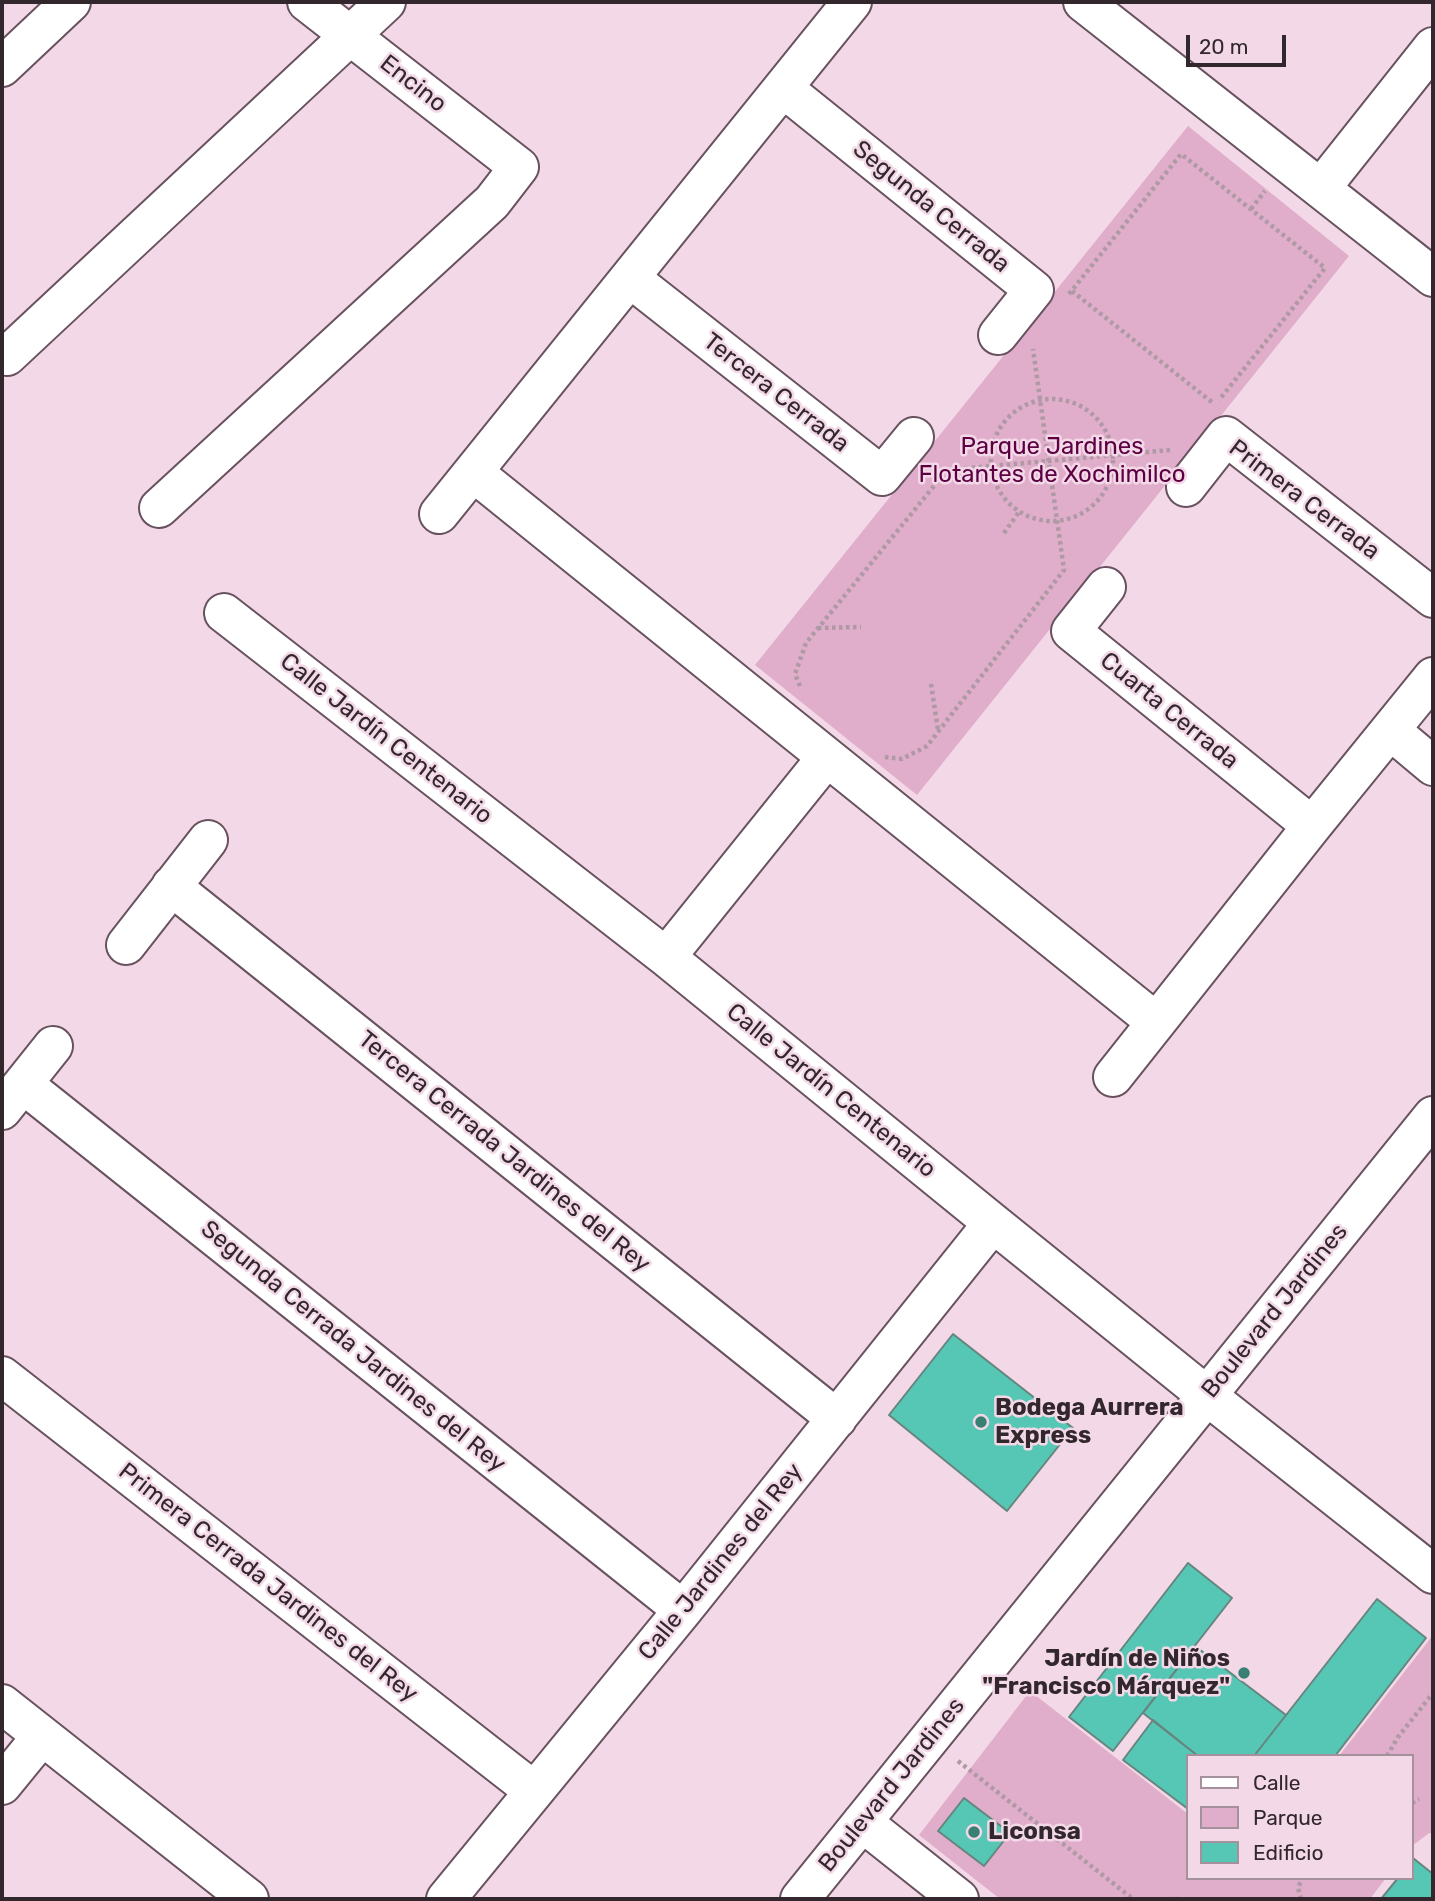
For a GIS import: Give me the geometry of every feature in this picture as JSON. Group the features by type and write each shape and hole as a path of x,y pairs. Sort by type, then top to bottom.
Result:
{"street":[{"path":"2,67 71,2"},
{"name":"Encino","path":"159,508 492,202 519,167 307,2"},
{"path":"7,356 386,2"},
{"path":"439,514 852,2"},
{"path":"1083,2 1433,277"},
{"path":"1321,188 1433,47"},
{"name":"Segunda Cerrada","path":"783,88 1049,295 1015,339"},
{"name":"Tercera Cerrada","path":"629,278 882,476 915,437"},
{"name":"Primera Cerrada","path":"1186,488 1226,436 1433,598"},
{"path":"473,472 1156,1022"},
{"name":"Cuarta Cerrada","path":"1106,587 1071,631 1312,826"},
{"name":"Calle Jardín Centenario","path":"224,613 666,957 1206,1395 1433,1574"},
{"path":"1113,1077 1433,677"},
{"path":"1390,730 1433,766"},
{"path":"666,957 827,757"},
{"path":"126,945 208,840"},
{"name":"Tercera Cerrada Jardines del Rey","path":"171,886 836,1419"},
{"name":"Segunda Cerrada Jardines del Rey","path":"53,1046 12,1097 683,1610"},
{"name":"Boulevard Jardines","path":"800,1899 1433,1116"},
{"name":"Calle Jardines del Rey","path":"446,1899 683,1610 993,1223"},
{"name":"Primera Cerrada Jardines del Rey","path":"2,1376 534,1791"},
{"path":"2,1704 250,1899"},
{"path":"2,1785 41,1736"},
{"path":"862,1822 959,1899"}],"path":[{"path":"1049,295 1072,291 1181,154 1325,268 1208,414"},
{"path":"1049,295 1072,291 1215,405"},
{"path":"876,756 902,759 927,746 1064,570 1040,400 1015,339"},
{"path":"1051,398 1070,401 1087,409 1101,422 1110,439 1113,455 1111,477 1103,494 1088,509 1069,519 1048,522 1028,517 1010,505 997,488 991,466 992,447 999,427 1014,411 1033,401 1051,398"},
{"path":"804,698 795,674 806,643 947,470 1179,449"},
{"path":"1004,533 1019,512"},
{"path":"818,628 861,627"},
{"path":"931,684 938,731"},
{"path":"1388,1754 1398,1737 1433,1693"},
{"path":"930,1738 1133,1899"},
{"path":"1414,1801 1419,1799"},
{"path":"1301,1880 1298,1888 1301,1899"},
{"path":"1169,1899 1178,1899"}],"green space":[{"name":"Parque Jardines Flotantes de Xochimilco","path":"1188,126 1349,256 917,795 755,665"},
{"path":"1433,1635 1433,1834 1429,1833 1414,1844 1414,1754 1341,1754"},
{"path":"1030,1691 1186,1812 1186,1880 1384,1880 1370,1899 1000,1899 919,1835"}],"building":[{"name":"Bodega Aurrera Express","path":"953,1334 1073,1428 1007,1511 889,1415"},
{"path":"1188,1563 1232,1598 1113,1751 1069,1717"},
{"path":"1377,1599 1426,1638 1337,1754 1256,1754"},
{"path":"1195,1646 1286,1715 1256,1754 1195,1754 1143,1713"},
{"path":"1153,1720 1196,1754 1186,1754 1186,1807 1123,1760"},
{"name":"Liconsa","path":"964,1798 1010,1833 984,1866 938,1831"},
{"path":"1414,1859 1433,1874 1433,1899 1381,1899 1396,1880 1414,1880"}],"place":[{"name":"Bodega Aurrera Express","path":"981,1422"},
{"name":"Jardín de Niños \"Francisco Márquez\"","path":"1244,1673"},
{"name":"Liconsa","path":"974,1832"}]}
